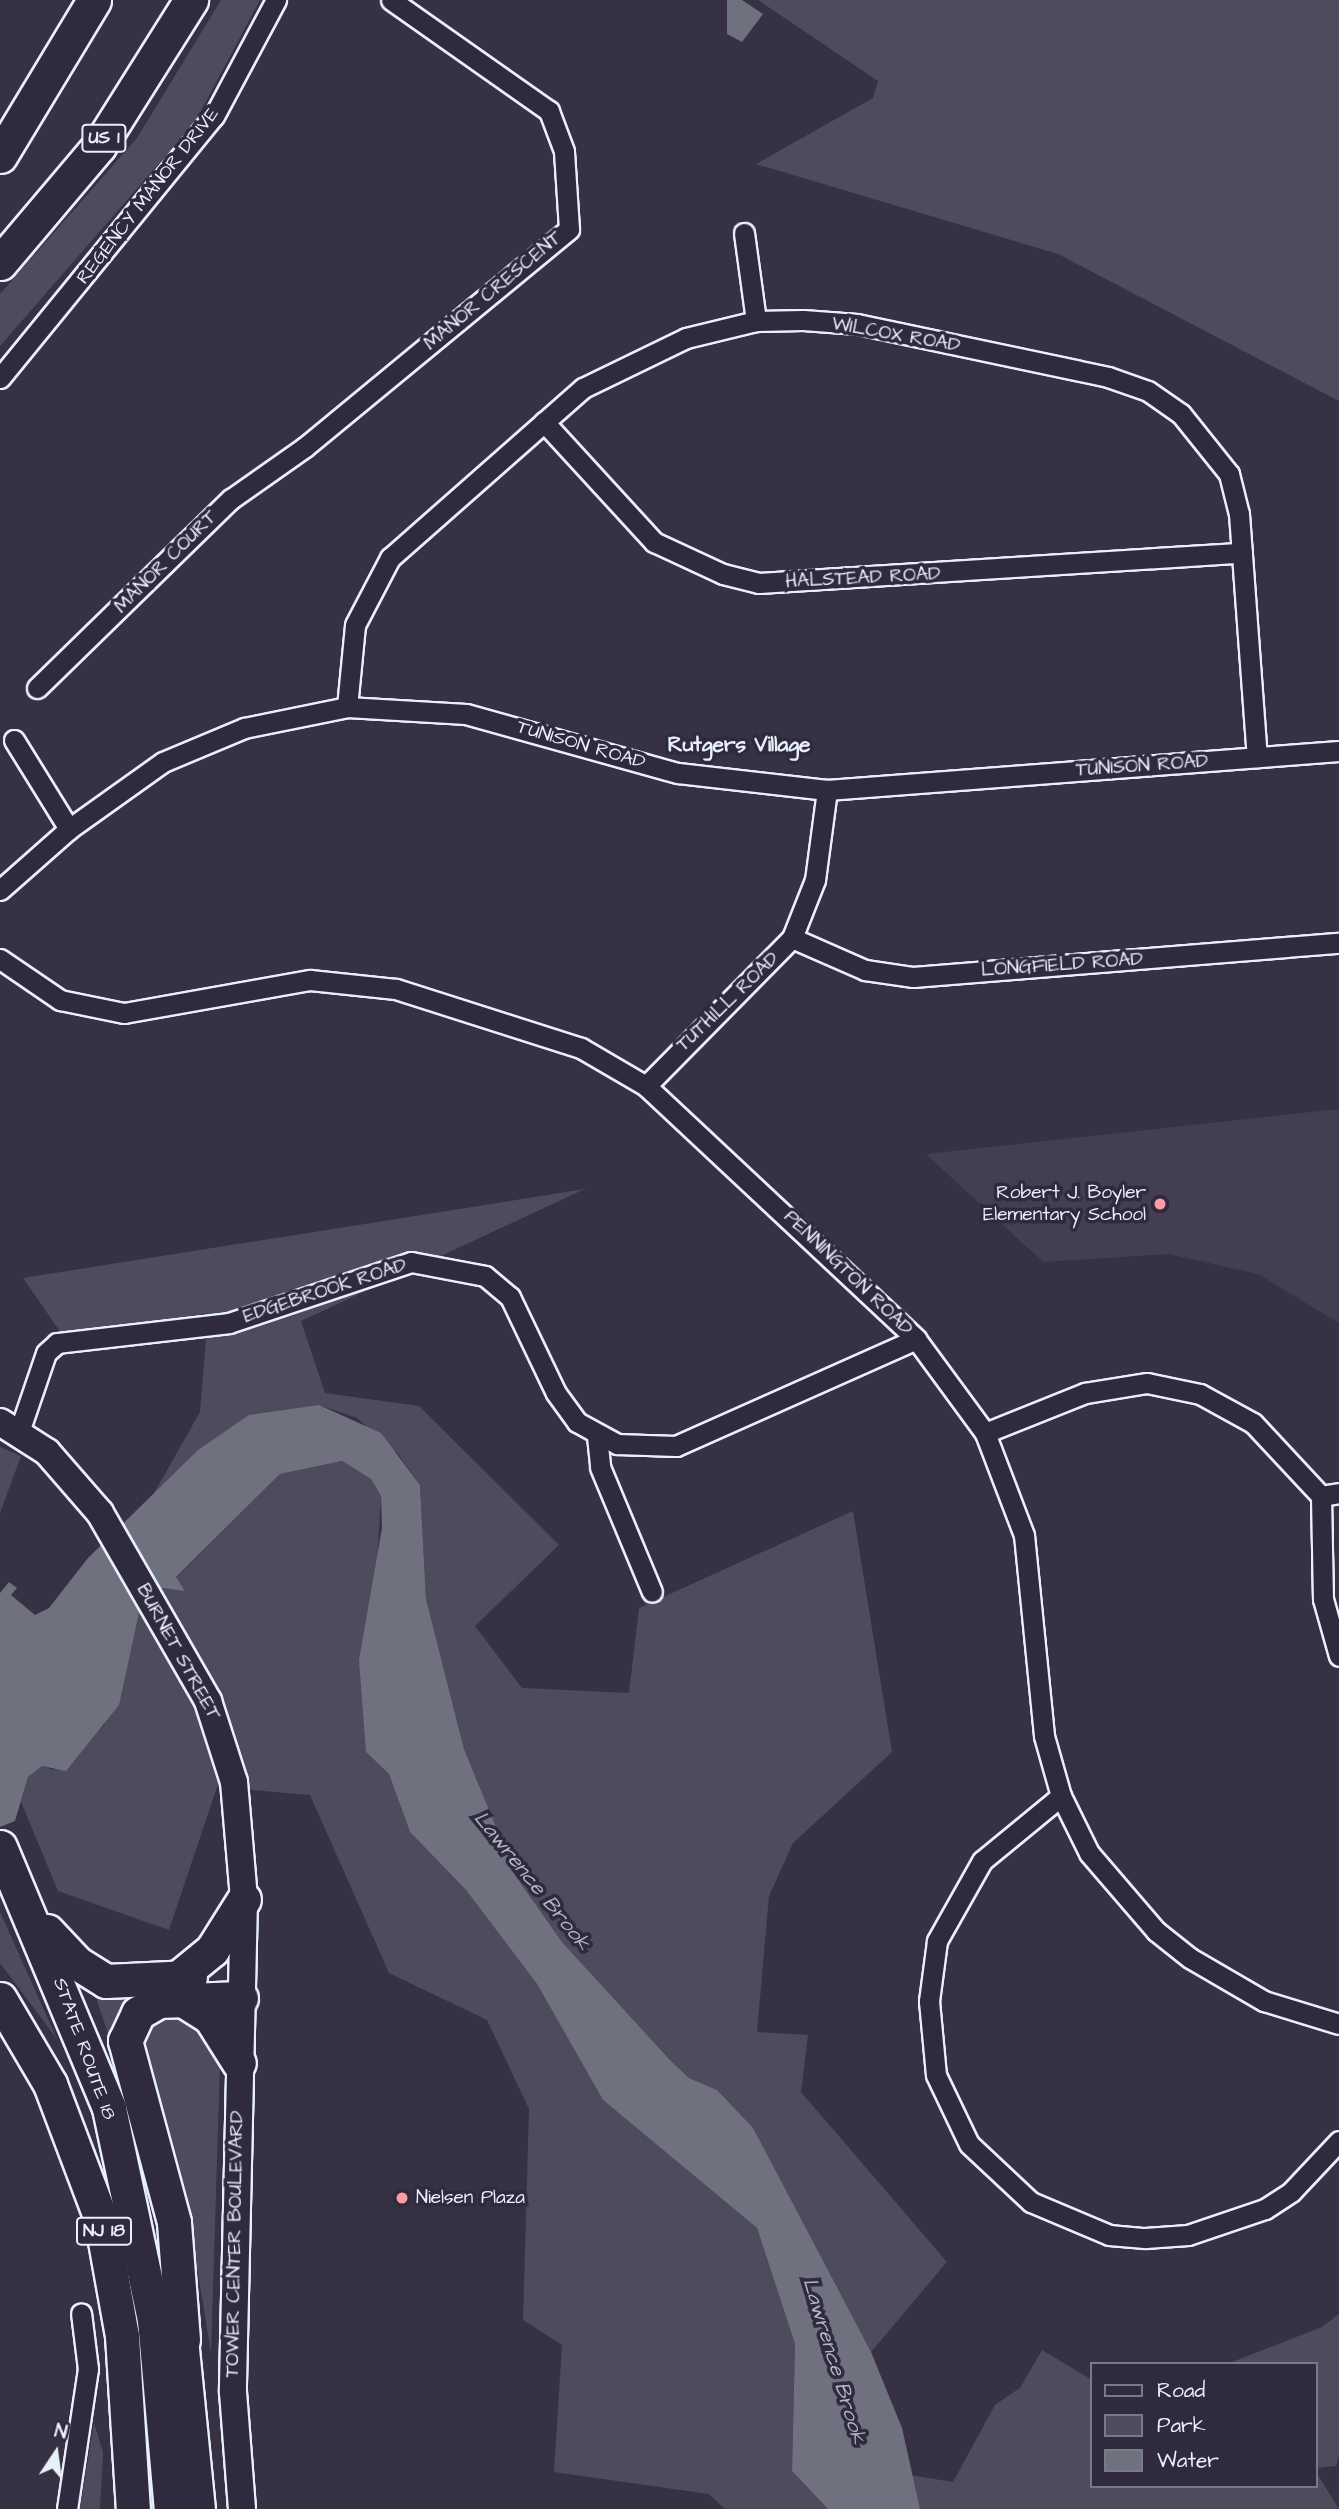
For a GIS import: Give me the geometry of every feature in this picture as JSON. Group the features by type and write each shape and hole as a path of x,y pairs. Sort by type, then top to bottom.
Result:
{"highway":[{"path":"0,156 94,0"},
{"name":"US 1","path":"0,263 99,146 191,0"},
{"name":"STATE ROUTE 18","path":"7,1861 109,2108 154,2320 171,2509"},
{"path":"198,2509 174,2222 125,2049 138,2013 179,1987 212,1950 244,1899"},
{"path":"30,1913 99,1979 179,1987 241,1988"},
{"path":"179,1987 210,2017 239,2063"},
{"name":"NJ 18","path":"0,1999 50,2084 101,2219 122,2336 134,2509"},
{"path":"109,2108 149,2204 183,2340"}],"street":[{"name":"REGENCY MANOR DRIVE","path":"0,378 214,116 276,0"},
{"name":"MANOR CRESCENT","path":"304,447 569,229 565,151 549,111 391,0"},
{"path":"744,233 756,321"},
{"name":"WILCOX ROAD","path":"347,707 355,625 373,580 409,536 583,388 630,361 756,321 857,324 1108,377 1148,391 1191,424 1229,474 1242,553 1257,757"},
{"name":"HALSTEAD ROAD","path":"544,422 654,542 723,574 759,583 1242,553"},
{"name":"MANOR COURT","path":"37,688 166,566 231,499 304,447"},
{"name":"TUNISON ROAD","path":"0,890 69,829 163,762 206,741 347,707 466,714 678,773 827,790 1339,751"},
{"path":"14,740 69,829"},
{"name":"TUTHILL ROAD","path":"646,1086 792,938 815,880 827,790"},
{"name":"LONGFIELD ROAD","path":"792,938 865,970 913,976 1339,943"},
{"name":"PENNINGTON ROAD","path":"0,960 60,1000 124,1013 310,979 396,989 581,1048 646,1086 916,1339 985,1433 1024,1535 1036,1613 1036,1689 1062,1796 1089,1853 1156,1931 1226,1983 1339,2024"},
{"name":"EDGEBROOK ROAD","path":"10,1427 46,1353 57,1343 229,1323 411,1262 485,1276 510,1297 556,1393 597,1436"},
{"path":"652,1592 600,1467 597,1436 617,1444 676,1446 916,1339"},
{"path":"985,1433 1085,1393 1147,1383 1175,1386 1253,1423 1330,1494 1322,1599 1339,1656"},
{"name":"BURNET STREET","path":"10,1427 74,1480 110,1529 152,1602 223,1739 239,1807 244,1899 241,1988"},
{"path":"1062,1796 982,1861 937,1941 929,2001 936,2075 969,2144 1031,2202 1099,2231 1145,2238 1188,2235 1265,2209 1292,2192 1339,2141"},
{"name":"TOWER CENTER BOULEVARD","path":"241,1988 233,2392 242,2509"},
{"path":"67,2509 88,2369 81,2313"}],"shaded area":[{"name":"Robert J. Boyler Elementary School","path":"1339,1109 1339,1323 1258,1274 1169,1254 1043,1262 926,1154"}],"green space":[{"path":"221,0 260,0 195,122 0,346 0,294 137,138"},
{"path":"758,0 1339,0 1339,401 1058,254 756,164 873,98 878,81"},
{"path":"585,1189 301,1321 325,1393 419,1406 559,1545 475,1626 522,1688 629,1693 639,1608 853,1511 892,1752 793,1843 769,1896 757,2032 808,2035 801,2092 947,2262 871,2352 806,2231 717,2090 689,2078 670,2060 562,1942 517,1878 464,1749 426,1599 420,1485 398,1454 357,1418 319,1405 198,1450 145,1509 200,1412 208,1313 66,1340 23,1278"},
{"path":"0,1447 21,1456 0,1513"},
{"path":"342,1461 371,1479 381,1496 366,1752 389,1774 410,1832 466,1890 537,1984 603,2100 757,2228 795,2344 792,2471 828,2509 725,2509 709,2494 554,2472 562,2345 523,2320 529,2109 487,2020 389,1973 310,1795 217,1787 169,1930 58,1891 21,1802 28,1777 42,1766 54,1770 104,1725 140,1608 163,1588 184,1590 176,1578 280,1474"},
{"path":"0,1912 57,2039 0,1963"},
{"path":"101,1991 142,1992 112,2045 95,1995"},
{"path":"179,2013 202,2031 220,2065 211,2353 190,2224 138,2051 149,2020"},
{"path":"1339,2314 1339,2456 1336,2466 1318,2468 1318,2362 1232,2362 1322,2327"},
{"path":"1042,2350 1090,2379 1090,2488 1318,2488 1318,2475 1339,2509 920,2509 909,2475 953,2482 995,2405 1020,2388"},
{"path":"94,2423 103,2452 100,2509 80,2509"}],"water":[{"path":"727,0 742,0 763,14 742,42 727,34"},
{"name":"Lawrence Brook","path":"319,1405 381,1433 420,1485 426,1599 464,1749 517,1878 562,1942 670,2060 689,2078 717,2090 753,2128 871,2352 902,2428 920,2509 828,2509 792,2471 795,2344 757,2228 603,2100 537,1984 466,1890 410,1832 389,1774 366,1752 359,1660 382,1528 381,1496 371,1479 342,1461 280,1474 176,1577 185,1591 163,1588 140,1608 119,1705 66,1771 42,1766 28,1777 15,1821 0,1827 0,1593 9,1582 17,1588 11,1595 35,1615 49,1608 88,1558 198,1450 249,1415"}],"place":[{"name":"Robert J. Boyler Elementary School","path":"1160,1204"},
{"name":"Nielsen Plaza","path":"402,2198"}],"district":[{"name":"Rutgers Village","path":"739,745"}]}
